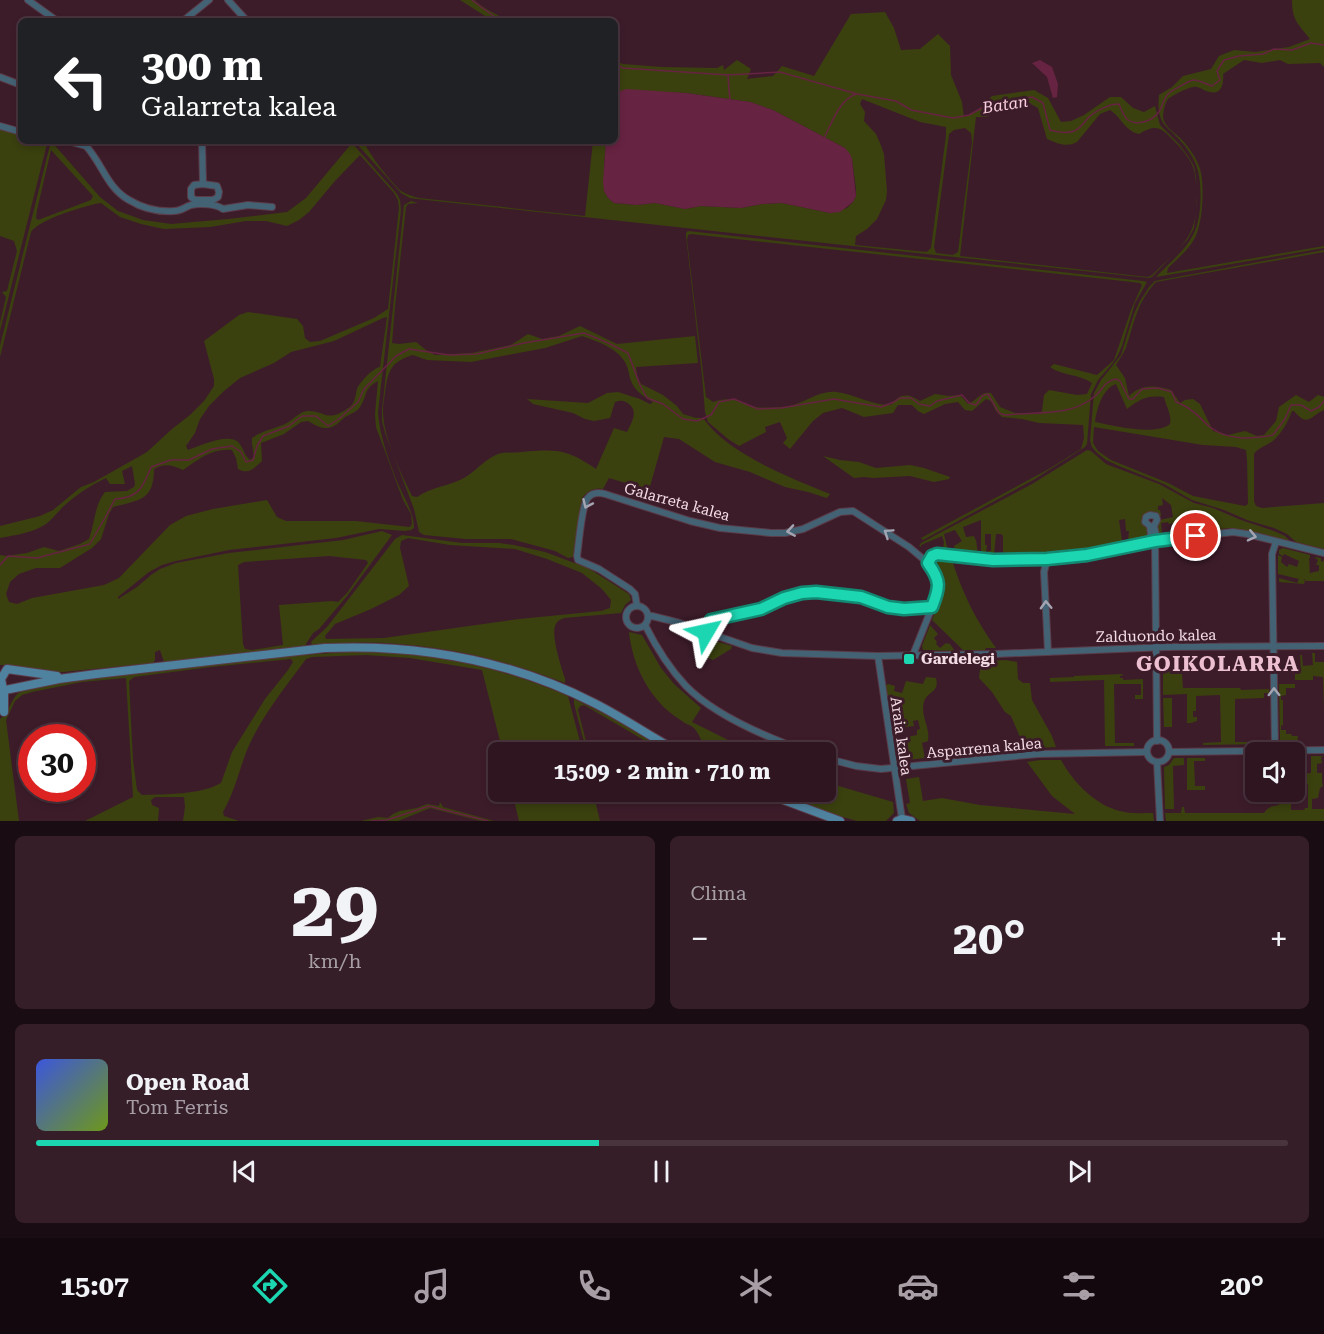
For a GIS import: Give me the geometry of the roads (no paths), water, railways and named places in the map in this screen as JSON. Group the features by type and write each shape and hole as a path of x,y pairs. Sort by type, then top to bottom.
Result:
{"main road":[{"path":"4,694 70,677 325,648 374,647 419,650 484,662 569,690 609,710 663,742"},
{"path":"2,714 9,705 0,679 7,669 70,677"},
{"path":"2,714 4,694"},
{"path":"789,802 840,821"}],"street":[{"path":"28,0 53,18"},
{"path":"187,18 209,0"},
{"path":"228,0 244,18"},
{"path":"0,77 18,84"},
{"path":"0,126 18,131"},
{"path":"79,144 86,146 112,187 128,200 149,209 177,211 190,205 217,205 223,209 248,205 272,207"},
{"path":"202,144 203,184"},
{"path":"203,184 217,186 218,197 213,200 195,201 191,197 191,189 194,185 203,184"},
{"name":"Galarreta kalea","path":"637,606 635,594 630,589 599,569 578,560 586,502 591,495 599,492 690,521 720,528 771,533 803,529 840,512 853,511 909,547 928,563"},
{"path":"913,655 938,592 936,576 928,563 932,556 937,554 993,560 1047,559 1087,555 1155,541 1233,532 1324,553"},
{"path":"1155,541 1157,741"},
{"path":"1275,742 1272,554 1276,542"},
{"path":"1047,559 1044,572 1048,652"},
{"path":"706,632 711,620 761,609 784,598 802,593 816,592 861,597 888,607 904,609 932,607"},
{"path":"637,606 645,609 648,617 645,625 636,628 627,620 629,611 637,606"},
{"name":"Zalduondo kalea","path":"648,617 680,623 734,642 782,653 878,656 1324,646"},
{"path":"645,625 666,662 696,695 723,714 784,742"},
{"name":"Araia kalea","path":"878,656 894,769 904,820"},
{"path":"1157,741 1166,745 1169,752 1166,759 1157,762 1150,759 1147,752 1150,744 1157,741"},
{"path":"1305,750 1324,750"},
{"path":"1169,752 1245,751"},
{"name":"Asparrena kalea","path":"836,761 856,766 894,769 1038,754 1147,752"},
{"path":"1157,762 1160,821"}],"waterway":[{"name":"Batan","path":"472,0 496,18"},
{"name":"Batan","path":"618,66 623,68 728,75 780,72 857,94 896,101 911,110 953,118 969,115 989,104 1032,97 1043,103 1050,130 1065,133 1076,130 1094,113 1115,104 1119,104 1125,117 1132,122 1140,123 1148,120 1158,113 1167,95 1182,85 1194,80 1212,86 1220,80 1217,71 1224,60 1263,54 1274,49 1292,50 1311,43 1324,45"},
{"path":"728,76 730,101"},
{"path":"824,138 845,101 856,94"},
{"path":"0,565 8,556 37,558 90,544 115,499 135,494 151,467 171,460 189,460 212,449 232,446 241,452 246,462 253,460 263,436 289,426 302,416 316,416 328,426 358,402 364,389 396,356 409,349 449,355 477,354 584,333 628,353 647,398 663,404 683,419 697,421 711,415 719,402 734,399 758,409 781,408 834,399 881,407 900,398 911,398 919,404 930,406 937,401 962,395 969,403 976,405 982,396 988,394 999,413 1005,415 1069,410 1087,402 1106,384 1116,379 1120,381 1129,399 1133,399 1142,389 1158,388 1172,392 1176,402 1189,408 1217,432 1232,437 1248,438 1273,435 1285,419 1291,405 1301,405 1311,411 1324,401"},
{"path":"371,821 387,820 429,806 488,821"}],"place":[{"name":"Gardelegi","path":"909,659"}],"district":[{"name":"GOIKOLARRA","path":"1218,664"}]}
